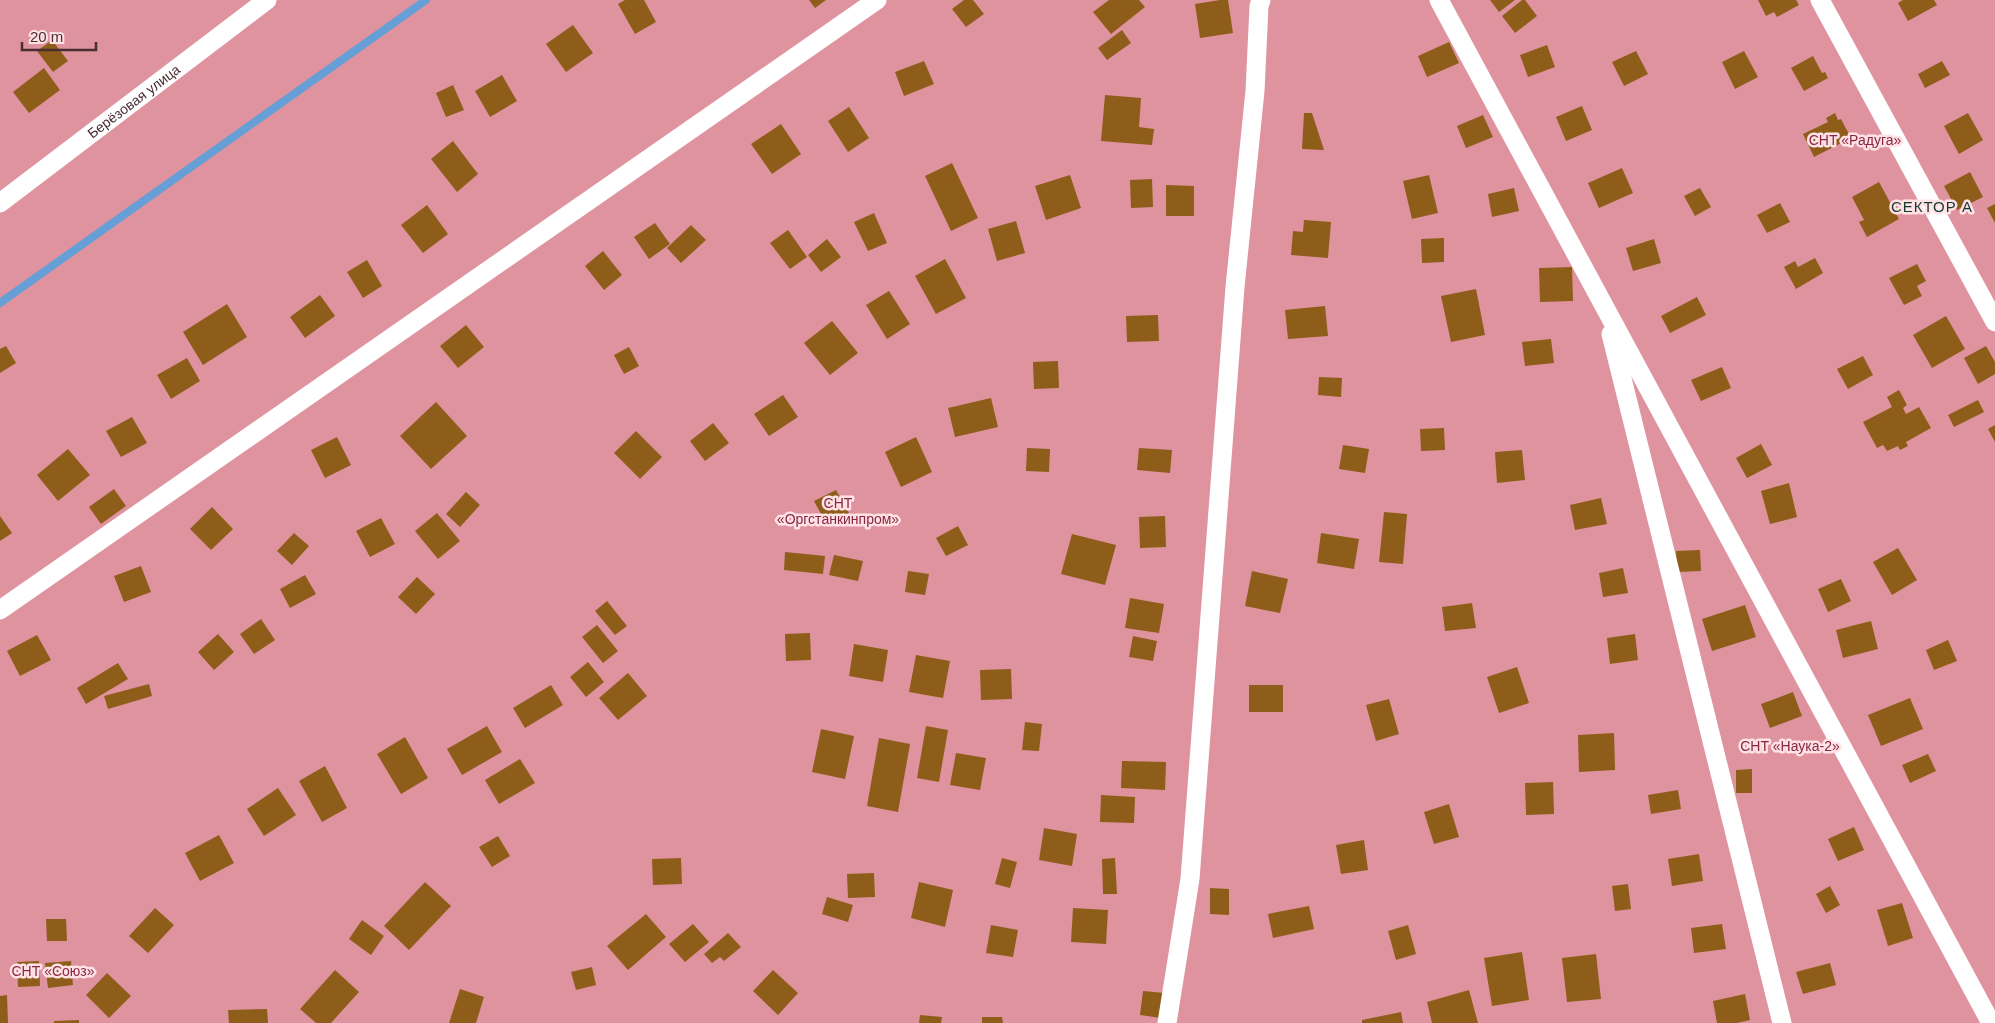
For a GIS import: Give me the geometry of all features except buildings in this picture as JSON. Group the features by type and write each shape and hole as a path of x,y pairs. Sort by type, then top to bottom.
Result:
{"street":[{"name":"Берёзовая улица","path":"0,203 267,0"},
{"path":"0,610 877,0"},
{"path":"1167,1023 1190,879 1235,287 1256,91 1259,6 1261,0"},
{"path":"1439,0 1991,1023"},
{"path":"1820,0 1995,322"},
{"path":"1604,306 1782,1023"}],"green space":[{"name":"СНТ «Оргстанкинпром»","path":"0,0 1995,0 1995,1023 0,1023"}],"waterway":[{"path":"0,303 426,0"}],"district":[{"name":"СЕКТОР А","path":"1932,207"}],"park label":[{"name":"СНТ «Радуга»","path":"1855,140"},
{"name":"СНТ «Наука-2»","path":"1790,746"},
{"name":"СНТ «Союз»","path":"53,971"}]}
